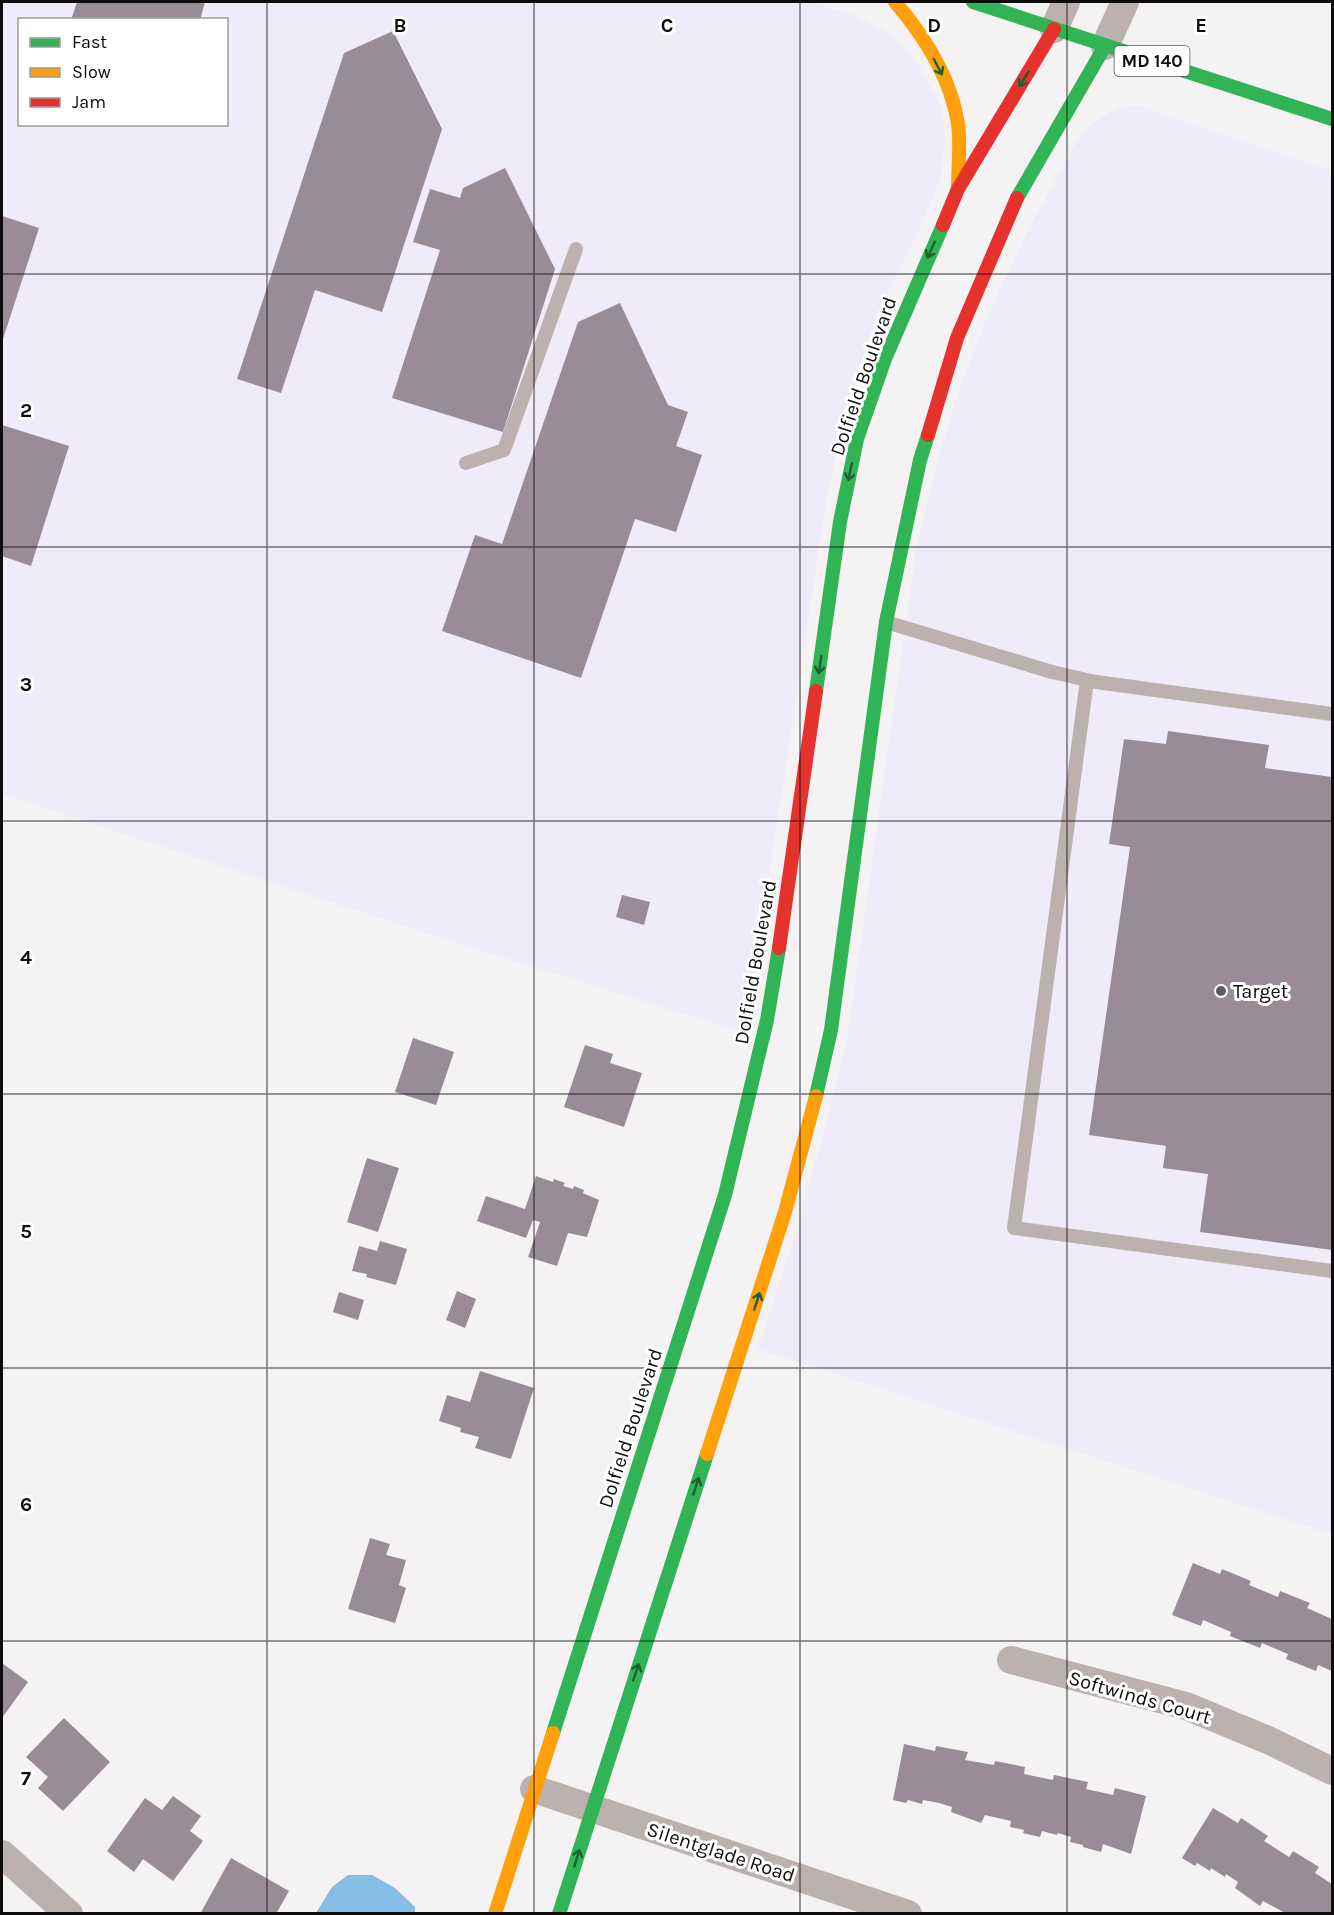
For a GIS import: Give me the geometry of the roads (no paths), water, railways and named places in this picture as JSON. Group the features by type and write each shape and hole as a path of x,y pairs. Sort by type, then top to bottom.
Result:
{"main road":[{"path":"894,2 913,21 951,91 958,124 958,189"},
{"name":"MD 140","path":"973,2 1332,119"},
{"name":"Dolfield Boulevard","path":"495,1914 724,1195 767,1020 786,910 840,522 857,440 885,359 958,189 1054,29"},
{"path":"559,1914 785,1212 811,1118 831,1030 886,622 920,460 957,338 1011,208 1105,46"}],"street":[{"path":"1054,29 1066,2"},
{"path":"1105,46 1125,2"},
{"name":"Softwinds Court","path":"1011,1660 1186,1706 1268,1740 1332,1772"},
{"name":"Silentglade Road","path":"534,1790 909,1914"},
{"path":"2,1854 69,1914"}],"lane":[{"path":"466,463 504,450 576,249"},
{"path":"886,622 1052,672 1087,680 1332,714"},
{"path":"1087,680 1014,1228 1332,1271"}],"water":[{"path":"348,1875 372,1875 395,1888 415,1907 415,1913 316,1913 332,1887"}],"place":[{"name":"Target","path":"1221,991"}]}
